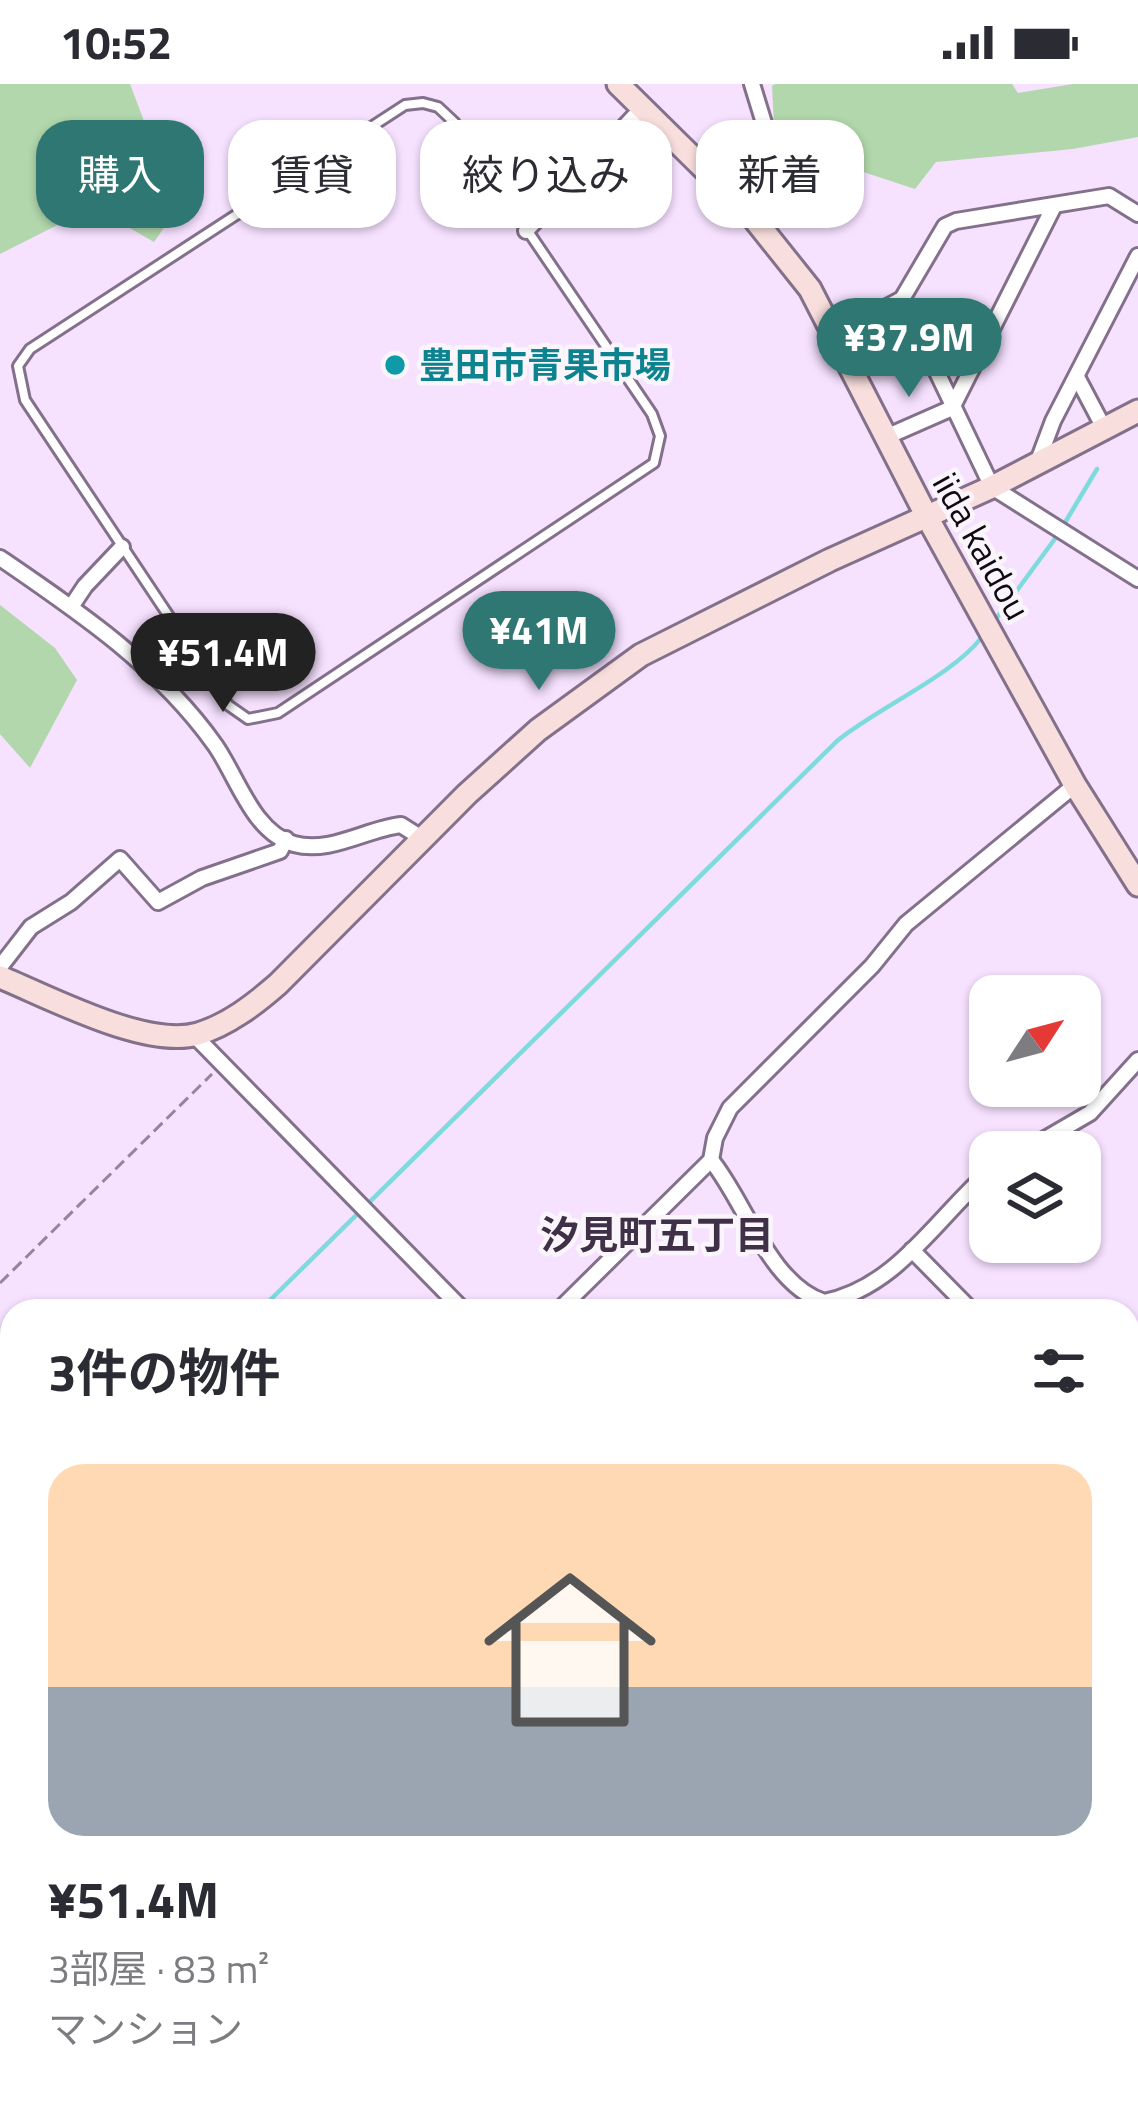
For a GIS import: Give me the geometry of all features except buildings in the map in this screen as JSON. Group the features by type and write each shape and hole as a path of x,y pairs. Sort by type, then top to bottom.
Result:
{"street":[{"name":"iida kaidou","path":"618,84 696,161"},
{"path":"752,84 763,120"},
{"path":"526,231 642,108"},
{"path":"834,335 902,299 945,226 956,221 1109,196 1138,214"},
{"path":"886,437 952,408 1054,206"},
{"name":"iida kaidou","path":"761,228 810,289 926,515 1076,785 1138,885"},
{"path":"1036,465 1053,421 1138,256"},
{"path":"902,299 992,488 1138,580"},
{"path":"1077,377 1106,430"},
{"path":"0,977 114,1022 155,1034 194,1036 253,1005 278,984 538,730 641,655 926,515 992,488 1138,411"},
{"path":"71,607 122,547"},
{"path":"0,558 147,667 214,743 270,830 293,844 334,845 376,828 401,825 423,839"},
{"path":"571,1299 711,1160 715,1138 730,1108 872,966 906,924 1076,785"},
{"path":"0,967 31,927 71,902 120,859 158,902 202,878 280,851 286,839"},
{"path":"194,1036 452,1299"},
{"path":"1059,1131 1090,1113 1138,1060"},
{"path":"711,1160 770,1255 816,1299"},
{"path":"833,1299 861,1290 912,1250 969,1192"},
{"path":"912,1250 960,1299"}],"lane":[{"path":"406,104 438,107 454,122 652,414 660,436 654,463 278,713 248,719 228,705 122,547 25,400 18,365 30,350 406,104"}],"path":[{"path":"0,1283 223,1063"}],"green space":[{"path":"0,84 130,84 144,120 36,120 36,228 51,228 0,254"},
{"path":"1012,84 1018,93 1073,84 1138,84 1138,137 1073,149 936,162 915,189 864,172 864,120 774,120 772,86"},
{"path":"130,228 164,228 154,242"},
{"path":"0,605 55,648 77,680 30,768 0,734"}],"waterway":[{"path":"1063,526 1097,469"},
{"path":"993,623 1057,536"},
{"path":"271,1299 837,741 953,665 982,637"}],"place":[{"name":"豊田市青果市場","path":"395,365"}],"district":[{"name":"汐見町五丁目","path":"657,1235"}]}
